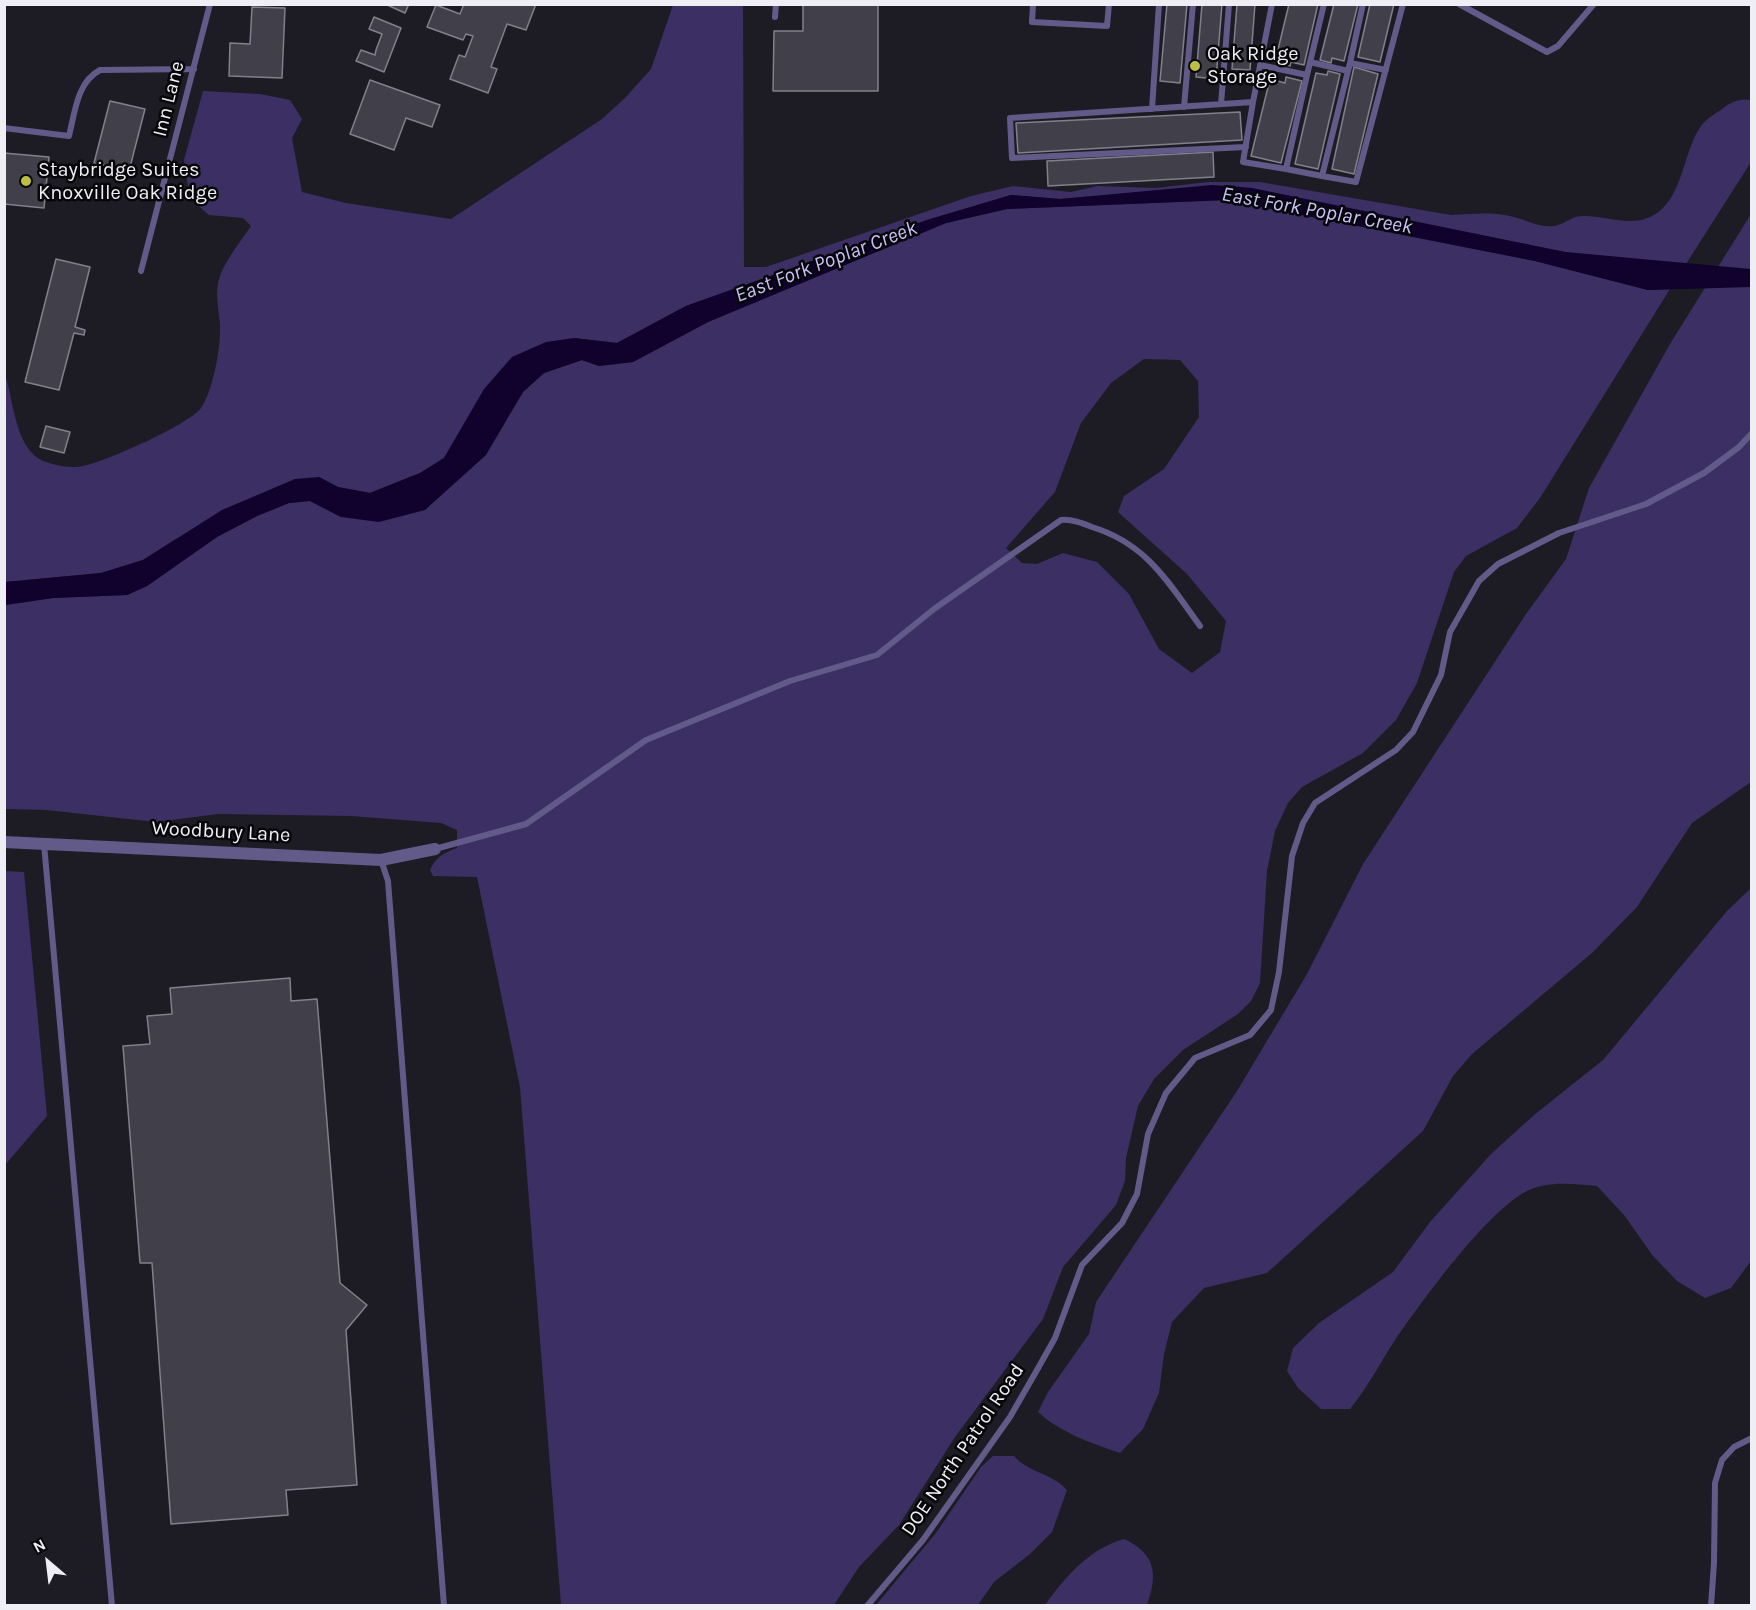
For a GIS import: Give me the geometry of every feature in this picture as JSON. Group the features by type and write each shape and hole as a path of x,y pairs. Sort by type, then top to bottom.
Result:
{"street":[{"name":"Woodbury Lane","path":"4,842 381,860 435,849"}],"lane":[{"name":"Inn Lane","path":"141,271 210,4"},
{"path":"775,16 776,4"},
{"path":"1033,4 1032,22 1107,26 1109,4"},
{"path":"1152,109 1159,4"},
{"path":"1184,106 1193,4"},
{"path":"1221,104 1229,4"},
{"path":"1272,4 1243,162 1356,182 1403,4"},
{"path":"1286,169 1324,4"},
{"path":"1322,176 1363,4"},
{"path":"1459,4 1547,52 1558,46 1594,4"},
{"path":"1310,62 1348,71"},
{"path":"1350,63 1386,70"},
{"path":"1260,65 1307,75"},
{"path":"4,128 69,135 82,88 88,76 100,70 194,69"},
{"path":"1246,147 1012,158 1010,118 1253,102"},
{"name":"DOE North Patrol Road","path":"867,1605 923,1540 1010,1417 1032,1380 1055,1338 1082,1265 1122,1223 1137,1194 1148,1134 1166,1093 1195,1058 1250,1035 1271,1010 1279,972 1292,856 1303,823 1315,803 1396,750 1413,732 1441,675 1450,633 1479,581 1498,564 1559,533 1656,499 1704,473 1739,447 1752,434"},
{"path":"435,849 526,824 646,740 790,681 877,655 934,609 1061,520 1069,519 1096,528 1143,552 1200,626"},
{"path":"44,843 112,1605"},
{"path":"381,860 388,881 444,1605"},
{"path":"1711,1605 1715,1483 1722,1460 1734,1447 1752,1438"}],"shaded area":[{"path":"673,5 743,5 744,267 766,267 971,196 1013,186 1071,192 1097,186 1156,188 1208,182 1260,182 1451,215 1481,214 1516,217 1537,225 1558,225 1580,216 1634,221 1653,216 1669,200 1680,180 1695,136 1703,123 1728,104 1743,100 1751,100 1751,162 1686,264 1565,252 1231,185 1060,199 1011,195 927,220 686,306 617,343 574,338 463,427 444,458 420,473 370,493 338,487 319,477 174,540 143,560 101,573 5,582 4,372 18,427 28,448 40,459 65,467 94,463 164,433 201,408 209,391 219,345 218,282 226,263 251,226 243,218 209,215 190,199 184,160 203,91 260,94 290,100 302,119 292,138 302,192 346,203 451,219 602,119 625,98 651,69"},
{"path":"1226,200 1535,261 1648,290 1670,289 1540,498 1517,528 1466,556 1454,572 1417,683 1396,720 1363,753 1302,787 1288,803 1275,831 1267,871 1260,983 1251,1001 1238,1014 1183,1050 1154,1079 1138,1106 1126,1158 1125,1181 1116,1205 1063,1267 1043,1319 955,1437 899,1525 859,1567 834,1605 561,1605 520,1087 477,877 433,876 430,870 440,856 457,848 457,830 441,823 351,816 218,814 156,822 46,810 5,809 5,605 53,598 127,595 147,586 217,537 257,516 289,503 310,501 341,517 425,510 452,484 505,420 523,392 544,373 582,360 599,366 633,362 708,322 946,223 1007,209","holes":["1144,359 1180,360 1198,381 1199,417 1164,469 1124,496 1118,512 1187,574 1226,621 1220,652 1192,673 1159,649 1129,594 1097,562 1063,553 1037,564 1022,563 1006,548 1055,492 1081,423 1111,383"]},
{"path":"1751,214 1751,782 1692,823 1637,907 1592,953 1472,1054 1453,1076 1423,1131 1267,1273 1204,1288 1172,1322 1164,1354 1159,1393 1143,1429 1120,1453 1066,1432 1038,1412 1048,1392 1089,1334 1096,1302 1237,1091 1307,974 1363,864 1526,614 1566,559 1589,488 1670,344"},
{"path":"5,871 24,872 47,1116 5,1165"},
{"path":"1751,888 1751,1261 1731,1288 1705,1298 1677,1281 1653,1256 1624,1215 1597,1186 1561,1184 1533,1188 1509,1203 1473,1238 1421,1303 1350,1409 1321,1409 1298,1388 1287,1371 1293,1348 1319,1323 1393,1272 1430,1222 1491,1154 1534,1115 1603,1060 1727,911"},
{"path":"993,1456 1014,1456 1026,1466 1061,1484 1067,1490 1052,1532 1030,1554 994,1582 978,1605 876,1605 936,1533 981,1467"},
{"path":"1124,1539 1143,1551 1152,1566 1153,1584 1147,1605 1045,1605 1079,1565 1100,1550"}],"water":[{"name":"East Fork Poplar Creek","path":"1212,185 1252,188 1565,252 1751,269 1751,287 1648,290 1535,261 1226,200 1007,209 946,223 708,322 633,362 599,366 582,360 544,373 523,392 486,455 425,510 379,522 341,517 310,501 289,503 257,516 217,537 147,586 127,595 53,598 5,605 5,582 101,573 143,560 222,510 295,479 319,477 338,487 370,493 420,473 444,458 484,389 512,357 546,342 574,338 617,343 686,306 927,220 1011,195 1060,199"}],"building":[{"path":"385,4 409,4 405,13"},
{"path":"464,4 536,4 526,30 507,24 491,67 497,69 488,93 450,79 459,55 465,57 473,36 466,34 463,40 427,27 436,5 460,14"},
{"path":"803,4 883,4 878,5 878,91 773,91 774,31 803,31"},
{"path":"1167,4 1187,4 1180,83 1160,81"},
{"path":"1202,4 1222,4 1216,79 1196,77"},
{"path":"1237,4 1255,4 1250,70 1232,69"},
{"path":"1289,4 1318,4 1304,65 1291,62 1290,66 1275,62"},
{"path":"1334,4 1358,4 1344,61 1332,58 1331,63 1320,60"},
{"path":"1370,4 1394,4 1380,62 1358,57"},
{"path":"252,7 285,8 282,78 229,76 230,43 250,44"},
{"path":"374,17 401,28 384,72 356,61 361,50 375,55 382,34 369,29"},
{"path":"1354,67 1378,74 1354,174 1332,169"},
{"path":"1328,71 1340,74 1318,169 1295,164 1316,73 1327,75"},
{"path":"1286,77 1302,81 1281,163 1251,156 1270,79 1285,83"},
{"path":"370,80 440,105 432,127 406,118 394,150 350,134"},
{"path":"110,101 145,109 129,171 94,163"},
{"path":"1240,112 1242,140 1018,153 1016,123"},
{"path":"1213,152 1214,177 1048,186 1047,161"},
{"name":"Staybridge Suites Knoxville Oak Ridge","path":"4,153 49,157 44,208 4,204"},
{"path":"56,259 90,267 75,327 85,330 84,335 74,333 59,390 25,382"},
{"path":"46,426 70,432 64,453 40,447"},
{"path":"290,978 291,1001 317,999 340,1283 367,1305 346,1330 357,1485 286,1490 288,1515 171,1524 152,1263 140,1263 123,1046 150,1044 147,1016 172,1014 170,988"}],"place":[{"name":"Oak Ridge Storage","path":"1195,66"},
{"name":"Staybridge Suites Knoxville Oak Ridge","path":"26,181"}]}
